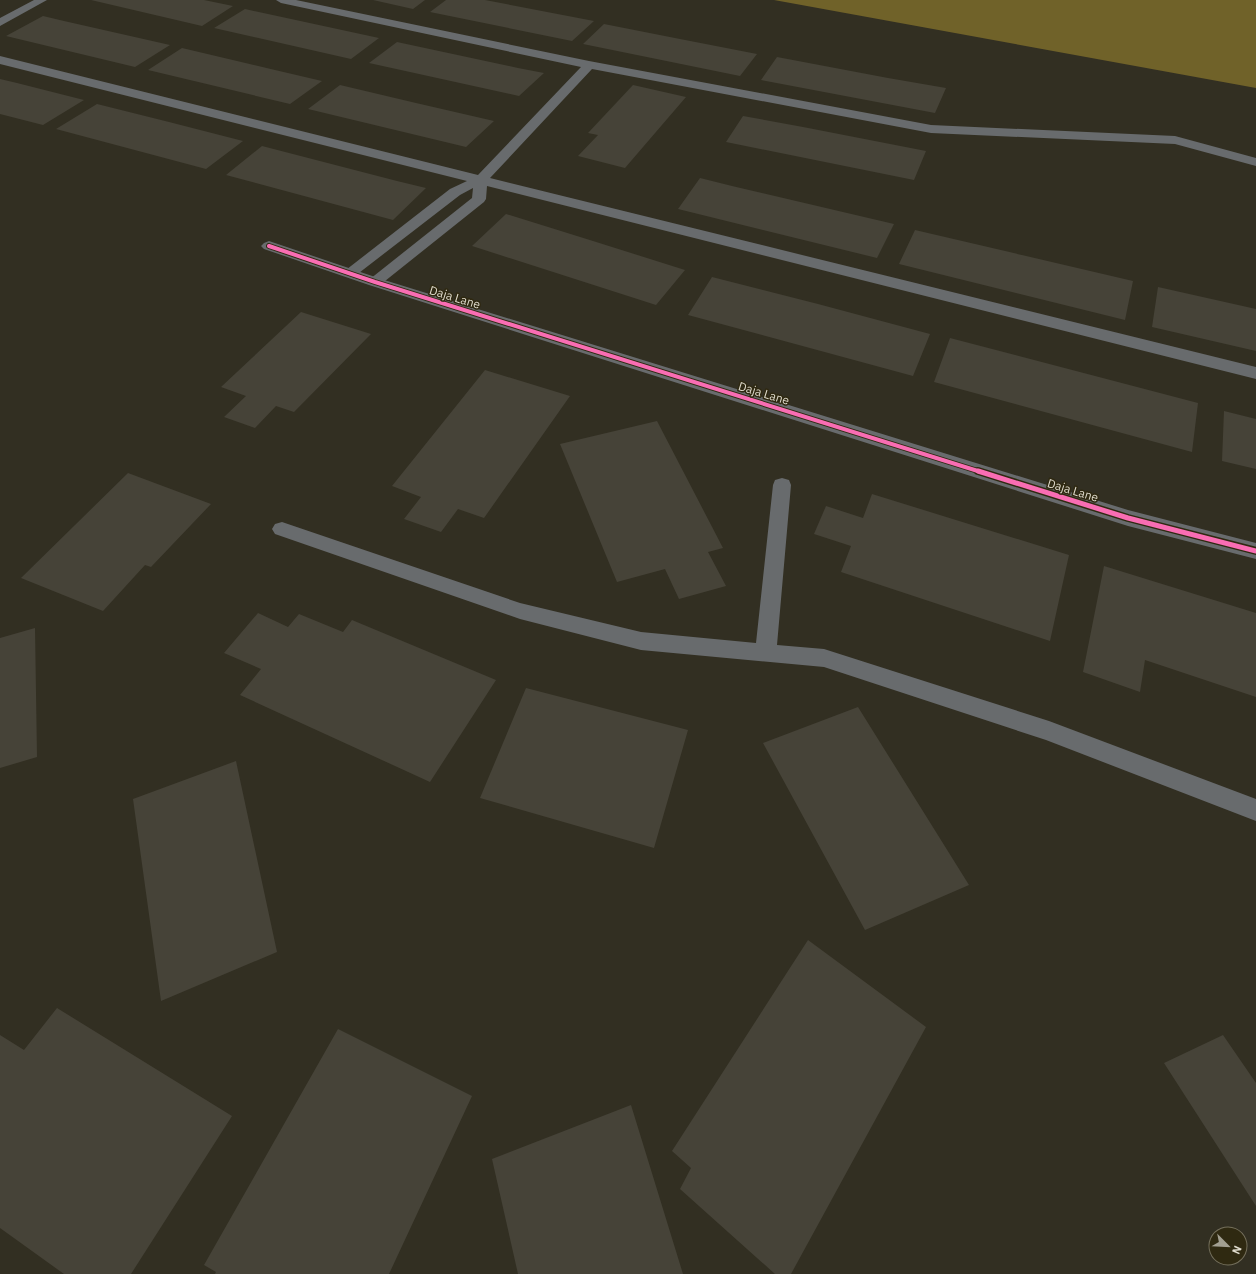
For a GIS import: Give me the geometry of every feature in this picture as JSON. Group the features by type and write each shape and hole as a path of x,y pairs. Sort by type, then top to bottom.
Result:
{"street":[{"name":"Daja Lane","path":"269,246 374,282 1128,518 1256,551"}],"lane":[{"path":"0,23 42,0"},
{"path":"281,0 589,65 931,129 1175,140 1256,162"},
{"path":"0,60 1256,373"},
{"path":"350,273 456,192 481,179 589,65"},
{"path":"374,282 479,200 481,179"},
{"path":"766,653 782,485"},
{"path":"282,529 535,614 641,641 824,658 831,660 1049,731 1256,810"}],"shaded area":[{"path":"774,0 1256,0 1256,88"}],"building":[{"path":"91,0 204,0 233,6 202,26"},
{"path":"373,0 425,0 413,9"},
{"path":"446,0 485,0 594,21 572,41 430,12"},
{"path":"245,9 379,38 351,59 214,28"},
{"path":"43,16 170,45 135,67 6,36"},
{"path":"604,24 757,54 740,76 583,44"},
{"path":"397,42 544,73 519,96 369,63"},
{"path":"182,48 322,81 290,104 148,70"},
{"path":"777,57 946,88 935,113 761,80"},
{"path":"0,79 84,100 43,125 0,114"},
{"path":"340,85 494,121 466,147 308,109"},
{"path":"633,85 686,97 625,168 578,156 598,135 588,133"},
{"path":"97,104 243,141 206,169 56,129"},
{"path":"743,116 926,151 914,180 726,142"},
{"path":"262,146 426,188 393,220 226,175"},
{"path":"700,178 894,224 877,258 678,209"},
{"path":"506,214 685,270 656,305 472,246"},
{"path":"915,230 1133,281 1125,320 899,264"},
{"path":"712,277 930,334 913,376 688,315"},
{"path":"1158,287 1256,309 1256,351 1152,327"},
{"path":"301,312 371,334 294,412 276,406 255,428 224,417 246,396 221,387"},
{"path":"950,338 1198,403 1192,452 934,382"},
{"path":"485,370 570,396 484,518 458,509 441,532 404,519 421,497 392,486"},
{"path":"1224,411 1256,419 1256,469 1222,461"},
{"path":"657,421 723,548 708,552 726,586 679,599 665,569 617,582 560,444"},
{"path":"128,473 211,504 151,567 145,565 103,611 21,578"},
{"path":"872,494 1069,555 1050,641 841,572 851,546 814,534 826,506 863,518"},
{"path":"1104,566 1256,613 1256,697 1145,660 1140,692 1083,672"},
{"path":"258,613 288,627 299,614 343,632 352,620 496,680 430,782 240,695 261,669 224,653"},
{"path":"35,628 37,757 0,768 0,638"},
{"path":"526,688 688,730 654,848 480,798"},
{"path":"858,707 969,885 865,930 763,743"},
{"path":"236,761 277,952 161,1001 133,799"},
{"path":"808,940 926,1027 791,1274 775,1274 680,1189 691,1168 672,1151"},
{"path":"57,1008 232,1116 131,1274 64,1274 0,1228 0,1035 24,1050"},
{"path":"338,1029 472,1096 389,1274 215,1274 216,1272 204,1265"},
{"path":"1223,1035 1256,1083 1256,1206 1164,1063"},
{"path":"631,1105 683,1274 518,1274 492,1159"}],"cycle path":[{"path":"269,246 375,282 1128,518 1256,551"}]}
